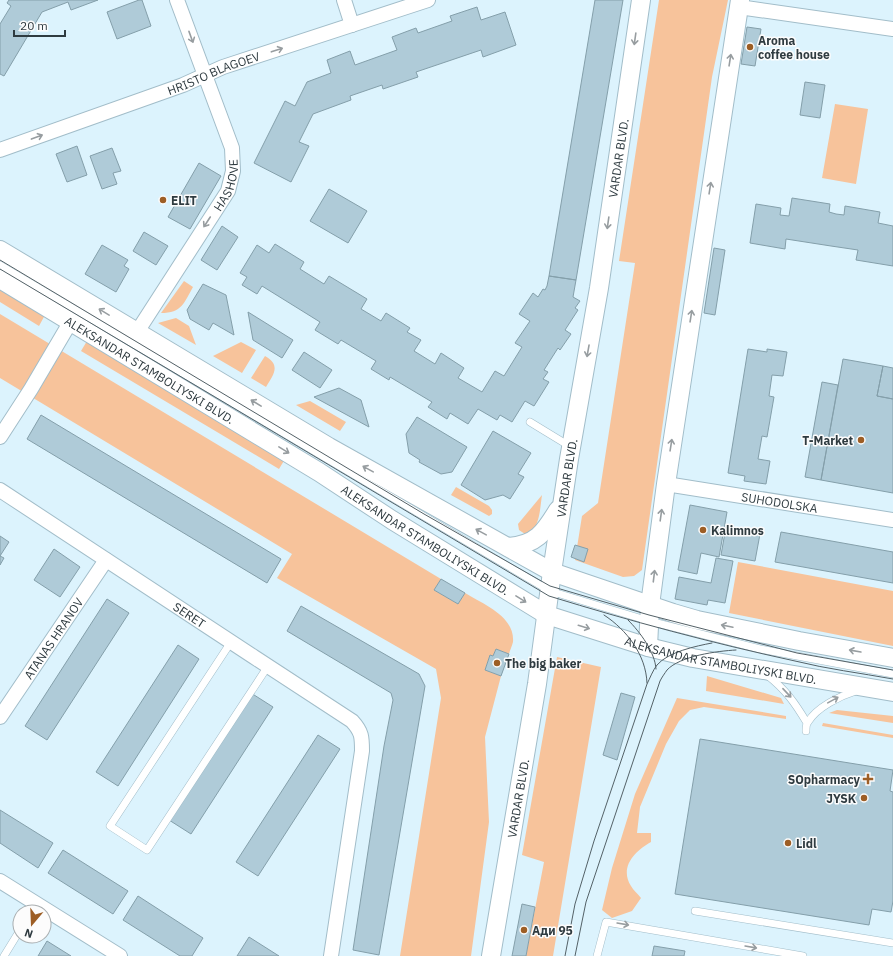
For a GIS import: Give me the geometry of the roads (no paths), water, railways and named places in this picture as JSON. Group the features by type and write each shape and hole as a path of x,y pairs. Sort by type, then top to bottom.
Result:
{"street":[{"name":"HASHOVE","path":"137,332 228,191 233,171 232,148 177,0"},
{"path":"344,0 352,25"},
{"name":"HRISTO BLAGOEV","path":"0,150 183,85 223,68 428,0"},
{"name":"VARDAR BLVD.","path":"491,956 537,684 562,505 599,288 641,0"},
{"path":"648,646 650,613 666,484 739,4 893,29"},
{"name":"ALEKSANDAR STAMBOLIYSKI BLVD.","path":"0,250 329,447 552,572 650,613 697,620 893,658"},
{"name":"ALEKSANDAR STAMBOLIYSKI BLVD.","path":"0,279 319,472 392,520 546,615 648,646 708,661 893,692"},
{"path":"0,437 31,389 71,321"},
{"name":"SUHODOLSKA","path":"666,484 893,520"},
{"name":"SERET","path":"0,490 352,721 359,728 362,738 362,751 331,956"},
{"path":"508,547 521,546 534,540 546,529 562,505"},
{"name":"ATANAS HRANOV","path":"0,717 106,560"},
{"path":"0,881 29,904"},
{"path":"52,918 120,956"}],"lane":[{"path":"0,266 550,591 650,613 760,649 893,674"},
{"path":"530,422 571,447"},
{"path":"231,642 110,826 147,850 268,666"},
{"path":"759,669 780,685 793,699 807,723 806,731"},
{"path":"807,723 828,703 842,695 865,687"},
{"path":"695,911 893,943"},
{"path":"597,956 606,922 803,956"},
{"path":"4,956 12,943"}],"tram line":[{"path":"0,260 424,514 550,586 649,615 797,653 893,670"},
{"path":"0,269 549,596 641,623 733,647 819,666 893,679"},
{"path":"604,615 620,628 634,644 643,663 647,683"},
{"path":"628,620 650,649 656,669"},
{"path":"565,956 575,904 594,841 650,677 657,665 668,656 683,650 712,643"},
{"path":"575,956 586,902 660,681 667,670 681,661 699,655 736,650"}],"place":[{"name":"Aroma coffee house","path":"750,47"},
{"name":"ELIT","path":"163,200"},
{"name":"T-Market","path":"861,440"},
{"name":"Kalimnos","path":"703,530"},
{"name":"The big baker","path":"497,663"},
{"name":"SOpharmacy","path":"868,779"},
{"name":"JYSK","path":"864,798"},
{"name":"Lidl","path":"788,843"},
{"name":"Ади 95","path":"524,930"}]}
